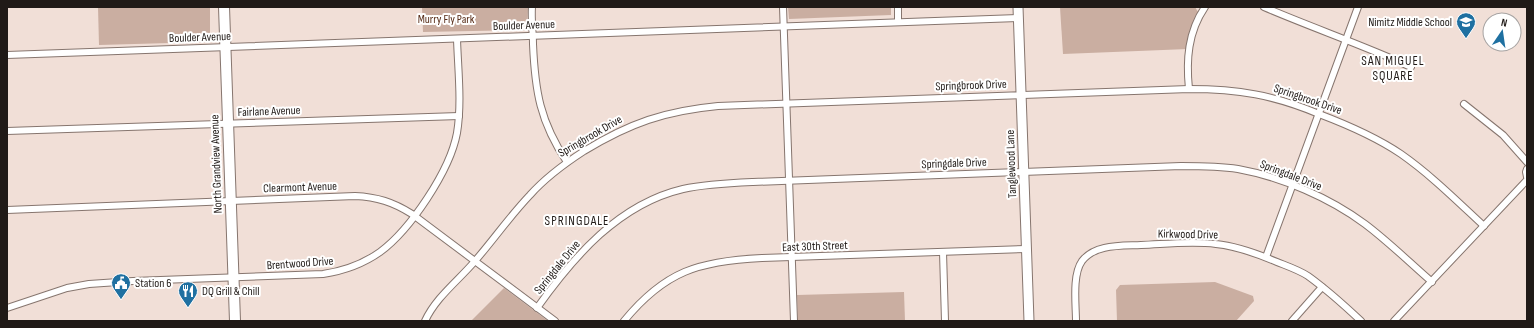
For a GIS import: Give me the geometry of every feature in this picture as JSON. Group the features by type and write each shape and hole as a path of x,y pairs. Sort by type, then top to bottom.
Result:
{"main road":[{"name":"North Grandview Avenue","path":"224,7 235,321"},
{"name":"Tanglewood Lane","path":"1018,7 1029,321"}],"street":[{"path":"532,7 535,77 541,110 555,145 567,162"},
{"path":"783,7 794,321"},
{"path":"898,7 898,22"},
{"path":"1189,89 1187,65 1189,45 1196,23 1205,7"},
{"path":"1264,7 1361,47 1379,52 1411,67"},
{"path":"1266,257 1358,7"},
{"name":"Boulder Avenue","path":"7,55 1018,18"},
{"name":"Brentwood Drive","path":"7,308 67,288 89,284 323,274 357,265 379,252 395,239 414,216 445,168 454,144 459,116 457,39"},
{"name":"Springbrook Drive","path":"425,321 436,303 475,261 513,213 546,178 567,162 624,128 678,111 705,107 1189,89 1242,92 1275,98 1304,107 1356,129 1401,154 1430,176 1484,226"},
{"path":"1464,104 1512,143 1527,162"},
{"name":"Fairlane Avenue","path":"7,131 459,116"},
{"name":"Springdale Drive","path":"537,308 555,283 583,250 610,226 642,205 669,193 701,186 790,180 1024,171 1205,166 1237,169 1265,175 1292,185 1341,208 1365,224 1432,282"},
{"path":"1394,321 1509,200 1527,178 1527,169"},
{"name":"Clearmont Avenue","path":"7,210 231,200 370,196 399,206 414,216 555,321"},
{"name":"Kirkwood Drive","path":"1076,321 1077,272 1082,261 1096,250 1124,246 1200,243 1228,246 1266,257 1306,275 1361,321"},
{"name":"East 30th Street","path":"624,321 642,301 660,286 674,277 695,267 706,264 738,259 1026,249"},
{"path":"943,252 945,321"},
{"path":"1292,321 1322,287"}],"green space":[{"path":"98,7 210,7 210,36 206,42 99,45"},
{"name":"Murry Fly Park","path":"422,7 528,7 527,30 423,32"},
{"path":"788,7 891,7 891,15 789,19"},
{"path":"1060,7 1195,7 1200,15 1188,49 1063,54"},
{"path":"1215,282 1253,296 1254,301 1236,321 1117,321 1116,290 1120,285"},
{"path":"504,288 548,321 471,321"},
{"path":"904,292 905,321 798,321 797,295"}],"place":[{"name":"Nimitz Middle School","path":"1466,39"},
{"name":"Station 6","path":"121,300"},
{"name":"DQ Grill & Chill","path":"188,308"}],"district":[{"name":"SAN MIGUEL SQUARE","path":"1393,68"},
{"name":"SPRINGDALE","path":"577,220"}]}
